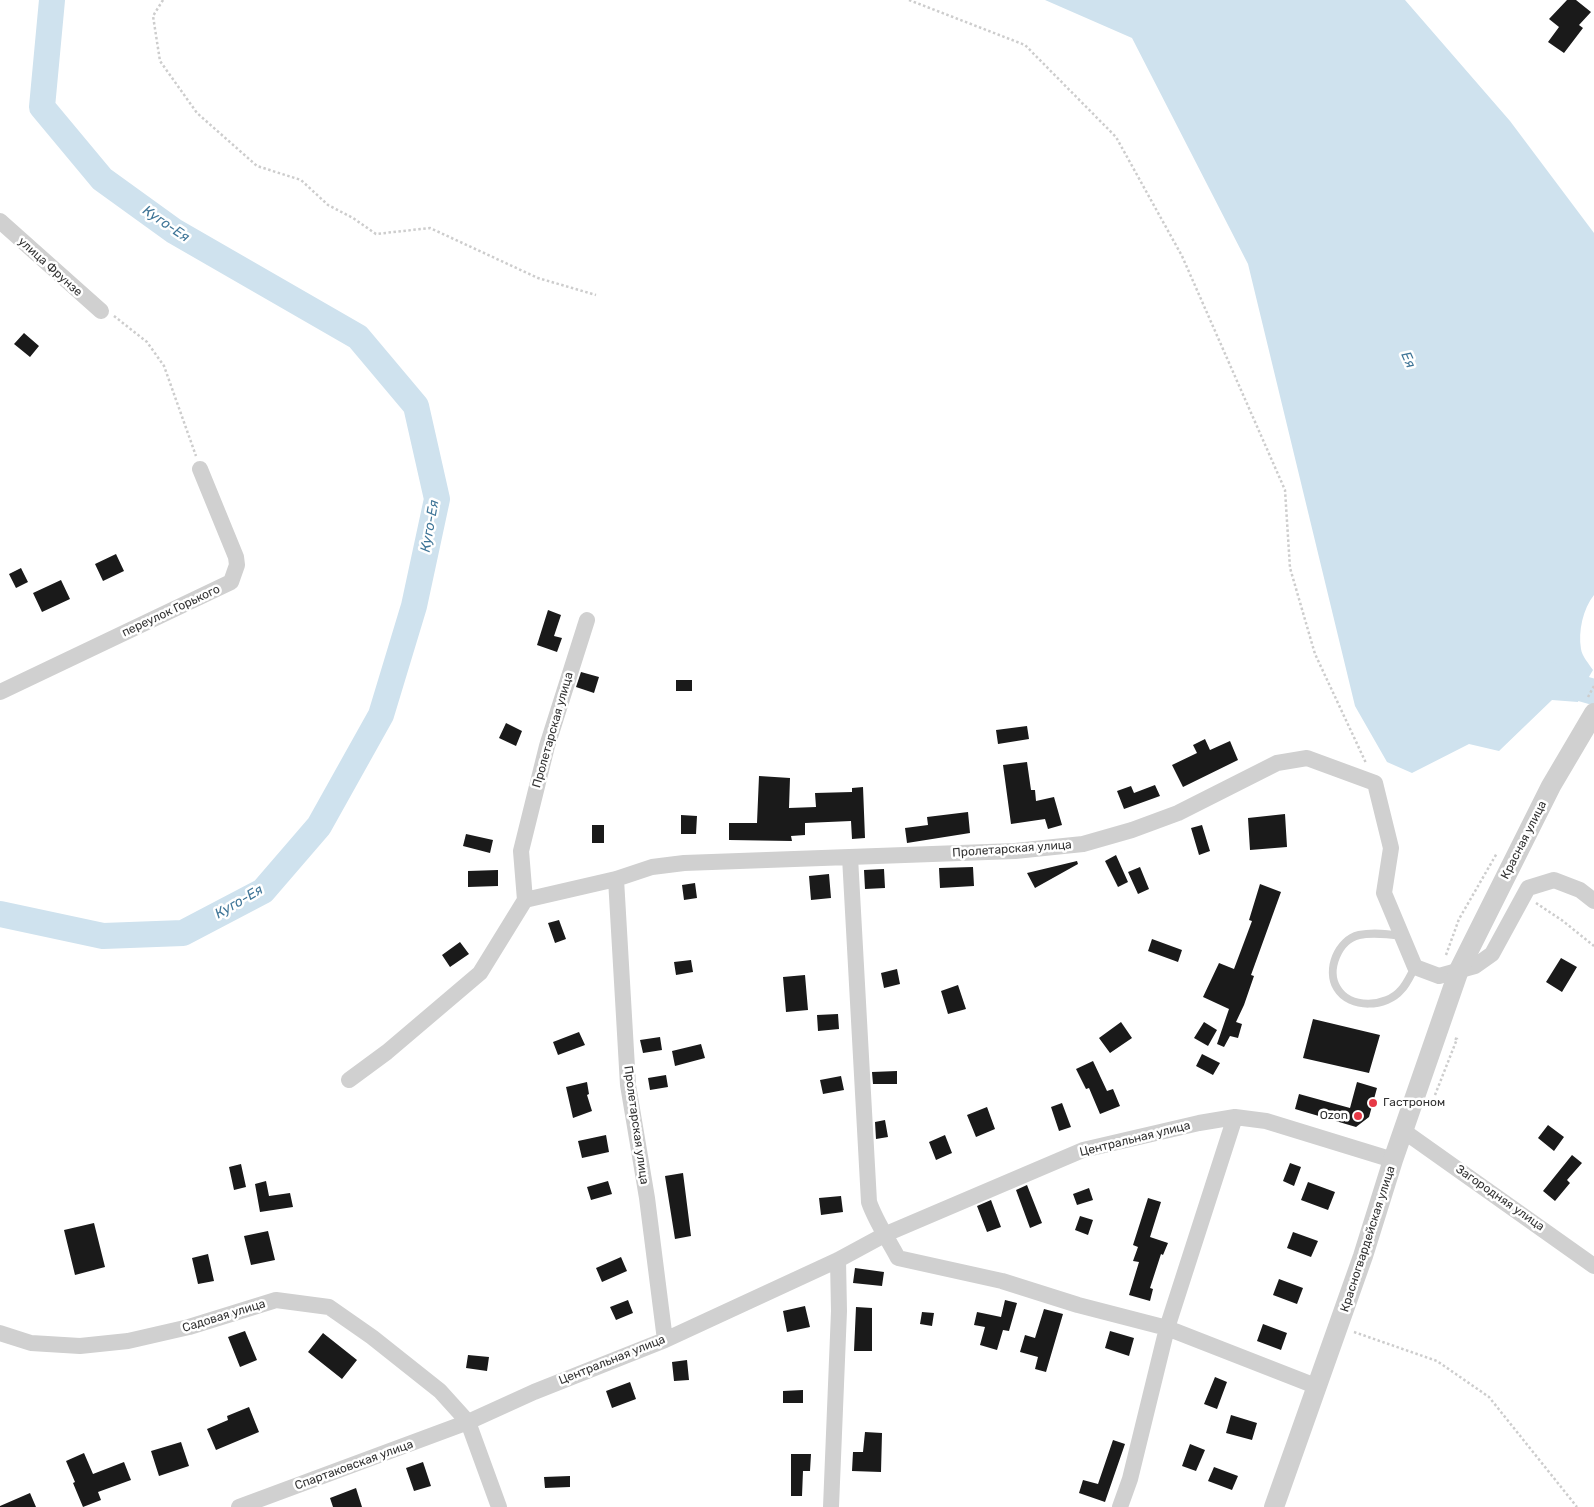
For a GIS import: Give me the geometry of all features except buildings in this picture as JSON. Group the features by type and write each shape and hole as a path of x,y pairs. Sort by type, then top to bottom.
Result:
{"street":[{"name":"улица Фрунзе","path":"0,221 101,311"},
{"name":"переулок Горького","path":"0,692 231,582 238,565 236,557 200,469"},
{"name":"Пролетарская улица","path":"587,620 547,746 520,851 524,900 616,879 652,867 684,863 1015,851 1082,844 1132,830 1178,813 1276,764 1307,758 1375,783"},
{"name":"Красная улица","path":"1460,970 1492,881 1594,713"},
{"path":"1375,783 1391,848 1384,893 1415,967 1439,976 1475,966 1492,954 1528,888 1554,880 1580,890 1594,901"},
{"path":"850,857 869,1202 875,1220 886,1234 898,1258 1002,1281 1078,1305 1167,1328 1318,1387"},
{"name":"Пролетарская улица","path":"616,879 628,1085 647,1198 664,1340"},
{"path":"349,1080 387,1052 480,973 524,900"},
{"name":"Красногвардейская улица","path":"1274,1507 1318,1387 1363,1256 1393,1160 1460,970"},
{"path":"1120,1507 1130,1479 1167,1328 1235,1117"},
{"name":"Центральная улица","path":"468,1422 534,1392 664,1340 838,1260 886,1234 1083,1150 1199,1123 1235,1117 1266,1121 1393,1160"},
{"name":"Загородняя улица","path":"1404,1132 1594,1266"},
{"path":"831,1507 839,1311 838,1260"},
{"name":"Садовая улица","path":"0,1333 31,1344 80,1346 137,1339 189,1327 276,1300 329,1307 372,1337 440,1392 468,1422"},
{"path":"468,1422 499,1507"},
{"name":"Спартаковская улица","path":"239,1507 468,1422"}],"lane":[{"path":"1404,937 1386,934 1358,935 1339,950 1332,968 1337,989 1353,1002 1377,1004 1401,991 1415,967"}],"path":[{"path":"163,0 153,16 160,60 196,112 257,166 301,180 328,205 353,218 376,234 430,228 538,278 596,295"},
{"path":"909,0 1025,45 1116,136 1182,256 1285,490 1290,568 1315,654 1375,783"},
{"path":"101,311 111,314 147,342 164,366 200,469"},
{"path":"1524,896 1563,921 1594,946"},
{"path":"1354,1332 1437,1361 1489,1397 1577,1507"}],"water":[{"path":"1045,0 1405,0 1510,121 1594,233 1594,595 1584,613 1580,635 1582,652 1593,670 1583,687 1578,702 1552,700 1499,751 1469,744 1412,773 1387,762 1355,706 1248,264 1132,38"}],"waterway":[{"name":"Куго-Ея","path":"0,914 103,936 183,933 263,891 319,826 381,715 414,606 437,499 416,406 358,337 174,231 102,179 42,107 52,0"},
{"name":"Ея","path":"1550,675 1552,680 1594,692"}],"place":[{"name":"Гастроном","path":"1373,1103"},
{"name":"Ozon","path":"1358,1116"}]}
